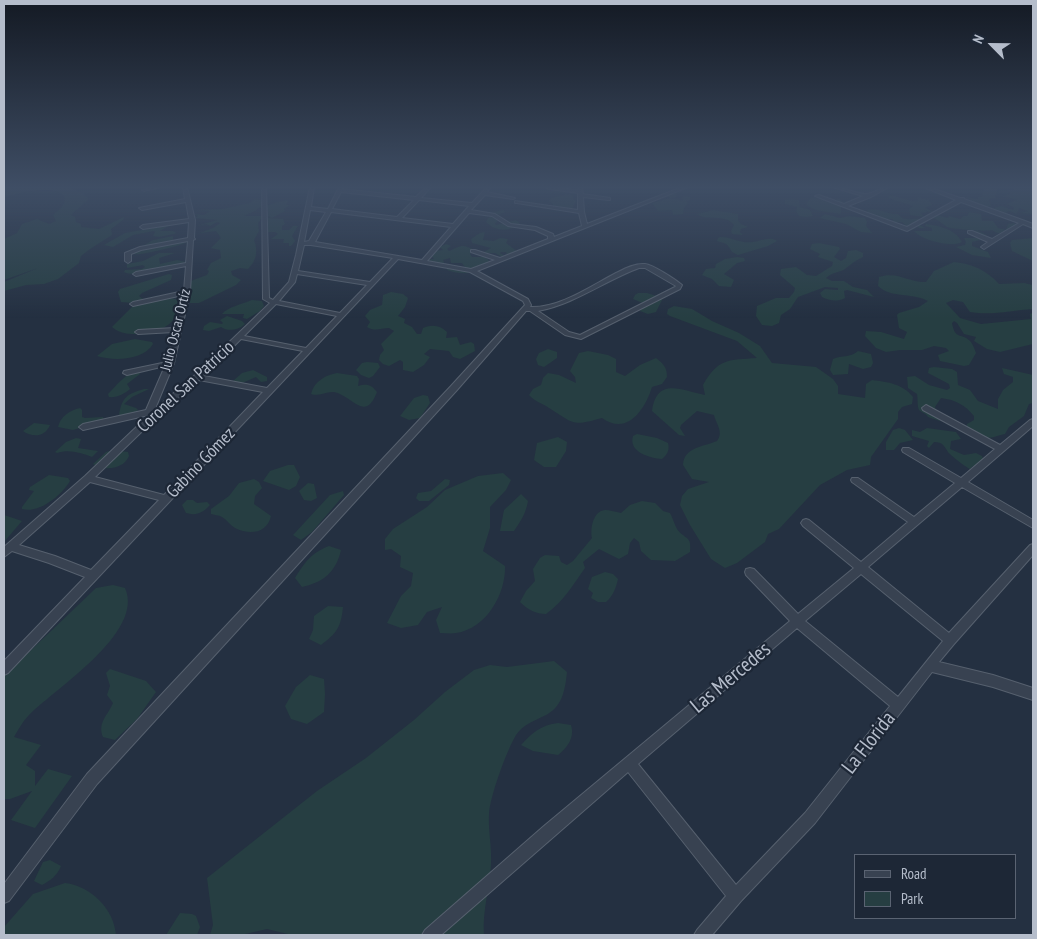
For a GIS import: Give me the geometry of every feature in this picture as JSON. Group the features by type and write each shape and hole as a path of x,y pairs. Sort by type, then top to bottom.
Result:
{"street":[{"name":"Julio Oscar Ortíz","path":"149,412 170,363 178,330 187,292 192,231"},
{"path":"265,231 266,299 341,315"},
{"name":"Coronel San Patricio","path":"7,550 88,478 160,409 198,377 289,287 303,231"},
{"path":"311,243 318,231"},
{"path":"422,262 450,231"},
{"path":"542,231 551,235 552,239"},
{"path":"472,271 573,231"},
{"path":"984,247 1008,231"},
{"path":"970,232 991,241"},
{"path":"128,261 128,253 137,249 192,239"},
{"path":"300,244 311,243 472,271 526,300 528,309"},
{"path":"472,251 500,260"},
{"name":"Gabino Gómez","path":"4,668 397,257"},
{"path":"136,274 189,264"},
{"path":"4,896 92,779 528,309 558,304 638,266 646,266 679,285 678,288 581,337 566,334 528,309"},
{"path":"294,272 371,284"},
{"path":"132,304 187,292"},
{"path":"138,332 178,330"},
{"path":"239,337 308,350"},
{"path":"127,373 170,363"},
{"path":"198,377 270,391"},
{"path":"926,408 1001,449"},
{"path":"83,427 160,409"},
{"name":"Las Mercedes","path":"430,935 549,831 1033,422"},
{"path":"906,450 1033,524"},
{"path":"88,478 167,499"},
{"path":"855,480 914,522"},
{"path":"806,523 950,640"},
{"name":"La Florida","path":"702,935 810,818 950,640 1033,548"},
{"path":"7,550 51,559 94,576"},
{"path":"750,572 798,622 898,705"},
{"path":"931,666 993,681 1033,694"},
{"path":"630,764 736,896"}],"green space":[{"path":"18,231 111,231 112,235 81,256 79,263 58,279 44,284 26,285 4,291 4,282 38,268 4,280 4,239"},
{"path":"137,231 160,231 173,231 176,233 159,237 153,236 154,231 133,235 113,247 104,245 125,233"},
{"path":"206,231 259,231 254,240 256,252 253,262 248,269 240,268 231,271 232,275 241,280 236,285 199,303 190,303 188,298 188,282 207,275 209,271 207,270 211,263 221,258 220,250 211,248 221,238 216,231 200,233"},
{"path":"295,231 292,236 295,241 289,246 289,243 283,243 284,239 271,239 278,234 275,232 263,232"},
{"path":"731,231 740,231 743,235 732,234"},
{"path":"859,231 870,231 872,233"},
{"path":"914,231 951,231 962,242 944,244 923,237"},
{"path":"978,231 987,235 980,240 972,242 972,246 988,252 991,258 972,255 956,247 965,245 964,238 978,238 970,233"},
{"path":"994,231 1014,231 1005,234"},
{"path":"485,232 483,240 508,239 506,243 518,252 507,255 506,252 501,252 505,256 502,257 495,253 482,253 491,248 472,243 471,239"},
{"path":"173,236 173,241 167,244 188,242 151,252 133,254 134,252 157,247 143,246 153,240"},
{"path":"720,237 749,242 768,239 777,241 768,246 738,255 732,252 726,244 717,241"},
{"path":"1033,238 1033,261 1012,251 1010,243 1012,240"},
{"path":"819,243 839,247 840,249 834,257 841,261 846,258 848,251 856,250 863,253 863,257 845,269 826,278 832,281 844,281 853,287 867,290 874,297 847,290 844,291 845,298 831,300 822,297 820,293 825,289 838,290 838,288 825,287 798,297 790,309 781,315 779,323 772,326 762,325 756,316 757,306 776,298 789,298 794,292 795,288 780,275 781,269 796,267 807,275 816,276 832,266 833,262 818,257 820,254 810,249 812,244"},
{"path":"446,244 451,246 447,249 449,251 464,246 475,250 470,254 472,257 484,257 489,260 476,271 459,273 447,270 449,265 458,269 465,267 462,263 451,263 450,258 443,260 445,265 440,267 425,260 434,259 431,255 436,251 443,250 440,247"},
{"path":"159,253 175,253 159,258 160,264 177,260 186,262 175,268 156,272 129,274 124,272 125,270 142,269 145,267 143,265 127,268 127,264 143,261"},
{"path":"744,258 745,261 737,263 724,274 734,280 731,287 719,286 712,279 702,275 706,269 715,268 716,264 725,259"},
{"path":"954,262 979,268 999,284 1024,283 1033,285 1033,309 978,313 970,312 963,302 953,300 946,303 960,318 981,324 1031,319 1030,314 1033,313 1033,344 1000,352 987,349 974,341 976,337 964,334 954,321 952,323 955,332 971,342 976,353 969,365 964,366 940,361 938,355 949,351 946,348 934,346 922,350 886,352 876,348 865,336 866,331 881,332 904,339 907,332 899,328 897,315 919,307 928,301 922,298 889,293 878,286 879,277 892,275 926,282 934,271"},
{"path":"169,274 172,275 171,280 142,293 139,296 143,299 134,303 121,302 118,292 120,289"},
{"path":"391,292 403,294 408,298 405,307 398,316 405,319 404,323 412,327 417,334 421,334 423,328 426,327 439,327 447,332 446,338 457,337 460,345 471,342 474,344 475,351 460,359 453,357 449,351 430,349 424,354 430,357 424,365 413,372 403,370 403,362 400,360 389,366 383,364 379,360 384,350 381,344 394,331 389,328 375,330 367,327 370,322 365,316 370,310 382,305 383,295"},
{"path":"638,293 647,293 663,298 656,312 648,314 640,311 645,304 633,299"},
{"path":"167,297 179,300 182,306 168,325 155,331 140,334 124,333 112,327 132,307 147,301"},
{"path":"252,300 262,301 264,306 260,311 247,319 243,318 244,314 222,314 231,308"},
{"path":"674,306 692,309 712,321 739,333 760,346 772,363 816,367 833,379 838,386 838,394 865,398 866,384 872,380 900,386 913,397 912,404 902,407 898,412 898,419 871,457 870,465 847,470 820,485 779,529 768,534 765,542 737,563 725,568 711,559 680,505 682,496 688,489 709,482 692,479 683,465 684,459 691,451 717,441 719,438 720,431 714,415 697,411 681,425 680,428 685,436 679,435 652,411 659,393 672,388 705,395 703,385 708,376 719,365 732,360 757,358 737,341 667,314 668,309"},
{"path":"227,316 242,321 245,324 233,330 221,327 209,331 203,330 204,326 210,322 222,324 220,320"},
{"path":"135,339 152,342 153,344 148,350 135,357 111,359 97,356 112,344"},
{"path":"548,349 557,352 557,358 544,367 538,365 536,359 539,353"},
{"path":"588,351 608,355 616,359 616,372 625,376 640,365 656,358 664,366 667,377 662,384 652,387 645,404 634,418 619,424 611,423 602,418 578,423 573,422 529,395 533,389 541,385 543,378 548,373 559,375 576,383 575,377 570,371 579,353"},
{"path":"858,351 871,354 873,363 871,367 863,369 849,364 848,374 833,375 830,370 833,359 852,355"},
{"path":"362,363 378,363 380,367 369,378 361,375 356,370"},
{"path":"929,368 952,369 957,372 958,385 970,390 978,401 998,409 998,399 1003,390 1013,382 1013,377 1004,374 1002,368 1033,375 1033,403 1029,404 1024,416 1009,427 1005,434 988,438 981,437 967,427 967,424 974,420 974,416 964,406 956,402 941,398 935,407 940,421 928,417 919,410 917,394 908,388 907,377 915,376 929,385 947,390 950,388 949,384 928,373"},
{"path":"253,370 267,377 267,381 261,382 256,377 240,384 235,384 233,381 242,373"},
{"path":"139,371 140,374 127,384 130,389 115,397 109,397 108,394 122,380 130,374"},
{"path":"337,373 357,376 359,379 358,386 369,385 377,392 368,406 358,405 341,394 334,392 317,395 311,394 321,379"},
{"path":"144,389 149,389 132,397 124,404 138,410 134,414 121,417 119,415 120,409 126,397"},
{"path":"423,395 428,396 430,403 420,418 409,420 400,416 414,398"},
{"path":"80,408 82,410 82,417 103,417 104,421 73,430 58,427 66,414"},
{"path":"34,423 50,425 45,432 38,435 31,435 23,431"},
{"path":"899,428 905,430 913,440 900,443 894,450 886,450 886,442 893,430"},
{"path":"927,428 956,432 961,439 951,441 950,449 964,455 976,453 982,456 984,461 979,467 973,466 970,469 952,456 941,444 934,442 929,448 927,446 929,441 912,436 912,430 920,432"},
{"path":"637,434 657,438 668,443 667,454 662,459 641,453 632,442 633,436"},
{"path":"558,437 567,442 566,451 556,467 544,467 534,460 537,443"},
{"path":"76,438 81,439 78,448 98,451 92,457 75,452 55,452 66,442"},
{"path":"113,450 128,452 129,456 118,467 102,468 93,464 106,452"},
{"path":"294,465 300,477 296,486 289,490 263,481 270,471"},
{"path":"503,473 511,480 506,490 490,507 490,528 483,551 505,566 502,588 492,608 476,625 467,630 454,633 440,633 436,620 442,607 427,612 418,625 401,628 387,623 401,596 411,586 413,573 400,567 401,556 391,549 385,550 385,539 393,529 427,507 445,490 478,476"},
{"path":"49,475 68,478 70,481 62,492 43,506 29,510 22,509 34,491 29,490 30,487"},
{"path":"254,479 259,482 262,488 255,496 254,504 271,516 269,522 262,530 246,532 235,528 221,516 211,514 211,509 229,496 239,483"},
{"path":"445,479 450,480 449,485 429,501 419,501 416,498 418,493 431,491"},
{"path":"308,483 314,484 317,498 311,501 304,500 299,491"},
{"path":"343,491 344,495 312,532 301,540 293,535 330,495"},
{"path":"521,494 528,501 521,520 514,531 500,531 504,510"},
{"path":"187,500 193,500 197,503 207,502 210,505 199,513 190,514 186,513 182,505"},
{"path":"642,501 655,503 663,511 670,513 677,529 689,540 690,552 675,561 651,560 641,551 639,542 634,538 630,543 628,554 619,559 599,549 583,562 585,568 572,587 558,604 546,614 532,611 520,602 526,591 535,581 533,569 540,558 545,555 559,556 561,562 567,565 573,561 592,538 592,525 595,517 601,511 621,513 630,505"},
{"path":"4,515 22,521 4,542"},
{"path":"329,546 341,550 336,564 323,579 302,587 295,578 313,555"},
{"path":"605,572 613,574 618,579 614,592 608,600 606,602 598,602 591,598 593,593 588,589 592,577"},
{"path":"113,585 125,588 128,605 122,623 111,640 77,675 29,715 14,737 41,745 26,765 35,771 35,786 48,769 72,776 35,828 11,820 32,791 10,799 4,799 4,676 96,588"},
{"path":"328,606 343,607 342,614 337,629 321,645 309,639 313,630 314,616"},
{"path":"554,661 567,672 562,698 550,713 525,726 516,735 492,796 489,820 491,864 484,917 484,935 292,935 267,929 241,935 210,935 213,925 207,878 317,791 366,758 474,670 490,665 507,667"},
{"path":"110,669 146,681 156,692 137,719 115,740 103,737 101,727 113,703 107,695 110,686 106,673"},
{"path":"310,675 324,679 324,712 307,724 291,719 285,706 296,687"},
{"path":"558,723 571,725 572,734 569,742 558,755 533,751 521,745 537,730"},
{"path":"50,860 61,866 58,872 42,885 34,881 43,862"},
{"path":"65,883 84,889 100,900 111,916 116,935 4,935 4,927 33,894"},
{"path":"180,913 196,916 200,927 197,935 166,935"}]}
